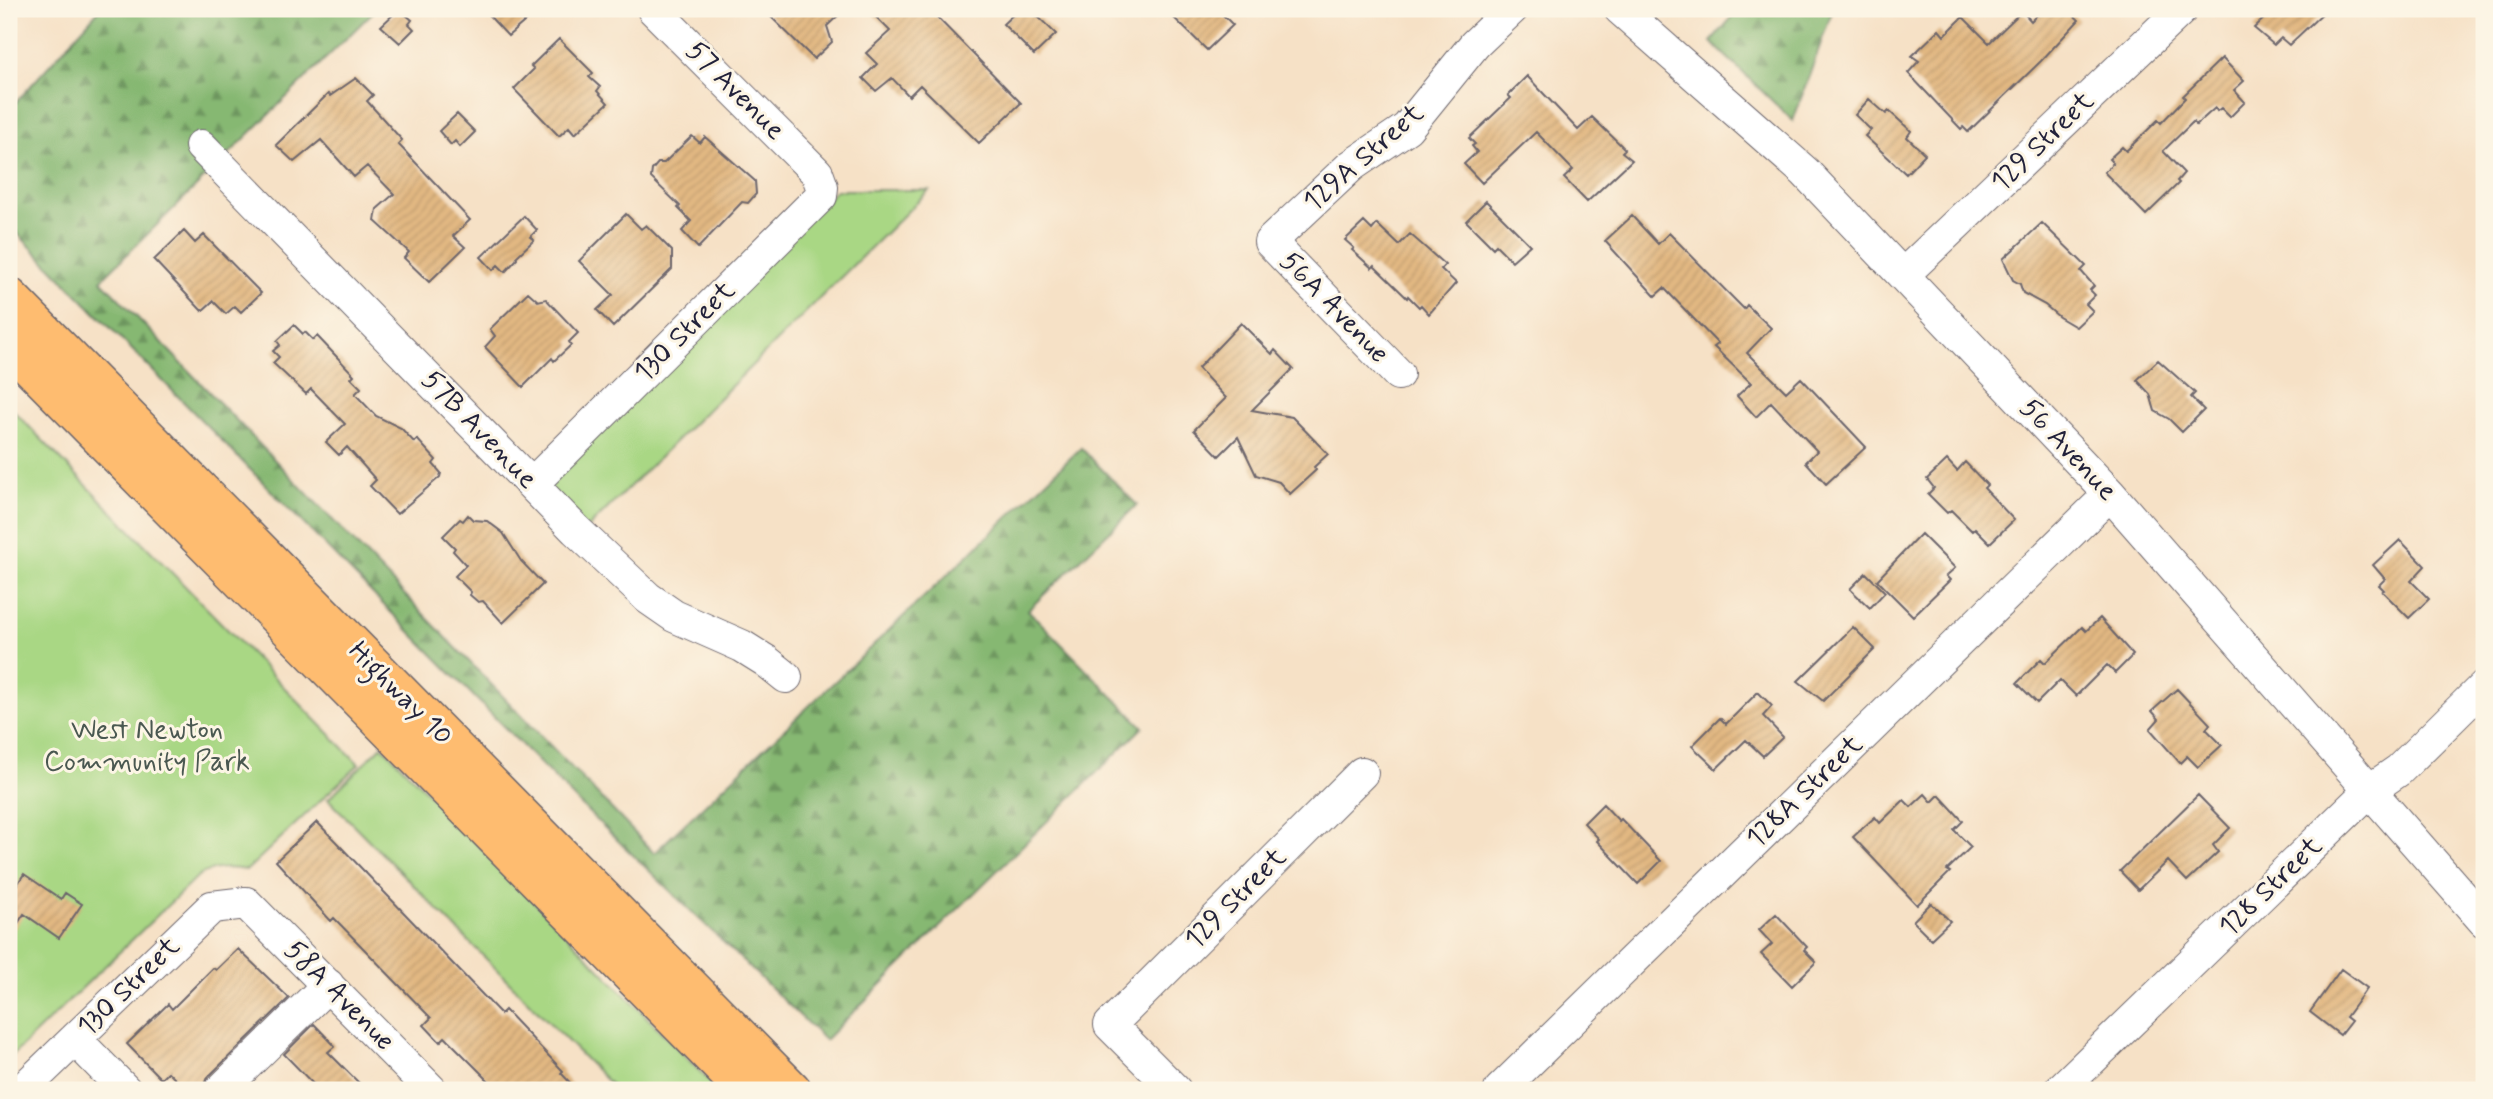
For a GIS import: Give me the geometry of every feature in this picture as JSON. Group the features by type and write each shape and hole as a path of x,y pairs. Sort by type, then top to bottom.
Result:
{"highway":[{"name":"Highway 10","path":"9,297 792,1090"},
{"name":"Highway 10","path":"9,345 745,1090"}],"street":[{"name":"57 Avenue","path":"653,9 817,173"},
{"name":"129A Street","path":"1270,242 1351,166 1407,128 1475,44 1512,9"},
{"name":"56 Avenue","path":"1620,9 1805,172 1903,275 2110,494 2484,921"},
{"name":"129 Street","path":"1903,275 2182,9"},
{"name":"57B Avenue","path":"201,146 532,484 648,598 674,616 750,651 786,677"},
{"name":"130 Street","path":"532,484 821,196 822,187 817,173"},
{"name":"56A Avenue","path":"1270,242 1398,374"},
{"name":"128A Street","path":"1500,1090 2110,494"},
{"name":"128 Street","path":"2060,1090 2371,790 2399,770 2484,686"},
{"name":"129 Street","path":"1175,1090 1110,1025 1362,773"},
{"name":"130 Street","path":"22,1090 212,907 246,903"},
{"name":"58A Avenue","path":"246,903 431,1090"},
{"path":"221,1090 328,985"},
{"path":"75,1040 125,1090"}],"green space":[{"path":"100,9 376,9 101,280 654,853 1081,448 1137,505 1028,610 1143,727 825,1040 581,805 9,225 9,110"},
{"path":"1739,9 1833,9 1793,121 1711,42"},
{"path":"836,190 929,190 587,529 542,482"},
{"name":"West Newton Community Park","path":"9,406 359,764 247,870 223,868 199,875 9,1059"},
{"path":"382,746 718,1090 616,1090 328,799"}],"building":[{"path":"399,9 412,20 409,24 414,29 400,43 381,26"},
{"path":"483,9 539,9 508,36"},
{"path":"763,9 845,9 827,26 832,42 814,59"},
{"path":"868,9 929,9 1021,103 979,143 920,85 909,96 892,78 876,91 863,78 877,64 866,53 890,31"},
{"path":"1019,9 1030,9 1056,34 1034,55 1003,24"},
{"path":"1165,9 1217,9 1233,25 1207,50"},
{"path":"2043,9 2067,9 2079,20 1968,132 1963,127 1961,129 1908,73 1919,61 1912,56 1939,30 1944,36 1963,17 1989,43 2022,11 2031,21"},
{"path":"2274,9 2327,9 2289,45 2281,38 2274,45 2254,28"},
{"path":"559,39 593,73 589,77 600,87 597,91 608,103 575,134 569,127 559,136 514,89 534,69 531,66"},
{"path":"2222,58 2244,81 2234,90 2245,102 2230,117 2221,108 2217,111 2215,108 2196,125 2193,122 2163,151 2184,173 2177,181 2179,183 2146,215 2104,172 2113,163 2109,159 2122,147 2126,151 2158,120 2161,123 2185,98 2183,96"},
{"path":"1527,76 1578,130 1592,117 1625,149 1622,152 1632,160 1587,202 1564,178 1573,170 1536,132 1482,183 1464,164 1477,152 1472,146 1475,144 1469,138 1511,98 1508,95"},
{"path":"356,78 373,95 367,101 402,140 398,144 470,220 453,236 465,247 429,282 404,258 409,252 375,221 377,209 394,194 367,166 354,177 321,140 294,162 276,145 328,94 330,96"},
{"path":"1869,99 1886,114 1889,111 1911,131 1907,137 1925,154 1906,174 1865,136 1871,130 1855,115"},
{"path":"457,114 475,132 460,147 455,141 451,145 439,131"},
{"path":"692,136 700,143 705,137 755,181 756,194 748,203 742,202 698,248 682,231 691,221 678,208 680,206 651,178 652,170 658,163 664,163"},
{"path":"1486,201 1530,245 1512,261 1496,245 1493,248 1466,221"},
{"path":"626,214 641,229 646,225 672,251 672,269 613,327 597,310 613,295 579,261"},
{"path":"524,216 537,230 530,237 534,240 505,272 498,265 493,270 481,257"},
{"path":"1632,216 1658,244 1669,233 1744,309 1747,305 1771,328 1747,353 1786,392 1801,378 1866,447 1826,484 1806,462 1817,451 1771,402 1756,417 1737,396 1751,383 1714,347 1718,344 1664,288 1655,296 1605,241"},
{"path":"1364,222 1372,230 1377,224 1399,245 1410,234 1445,265 1441,269 1456,283 1429,314 1352,250 1354,248 1345,240"},
{"path":"2042,223 2086,266 2081,271 2094,286 2090,290 2095,295 2086,304 2093,311 2076,327 2023,293 2003,259"},
{"path":"184,231 195,243 204,235 261,293 241,312 235,306 226,314 213,301 202,311 154,260"},
{"path":"528,292 538,301 546,299 578,333 569,342 571,345 554,361 552,358 523,387 485,347 495,336 490,329"},
{"path":"1241,323 1272,354 1275,350 1293,369 1252,410 1292,417 1328,454 1314,467 1316,470 1290,494 1279,482 1256,475 1238,437 1219,456 1194,430 1226,398 1198,368"},
{"path":"294,325 313,340 317,336 354,375 351,378 361,388 355,394 376,416 401,428 414,442 417,439 436,460 433,464 441,473 440,477 397,514 370,486 376,480 347,447 339,455 326,442 345,424 311,389 306,394 273,363 279,357 273,351 280,345 277,341"},
{"path":"2158,360 2195,393 2191,397 2204,410 2182,432 2169,419 2155,411 2150,394 2137,380"},
{"path":"1947,460 1957,471 1965,462 1987,485 1984,488 2014,520 1990,543 1975,528 1972,531 1951,510 1947,513 1928,494 1934,488 1927,479"},
{"path":"468,515 473,520 487,521 503,533 521,561 543,584 503,623 483,601 478,602 470,595 471,592 455,576 466,565 443,536"},
{"path":"1921,534 1955,568 1946,576 1950,580 1913,616 1877,580"},
{"path":"2400,540 2425,566 2411,581 2429,599 2409,618 2382,591 2384,590 2379,585 2385,579 2373,565"},
{"path":"1866,573 1885,592 1870,608 1850,589"},
{"path":"2100,618 2133,655 2115,673 2107,665 2076,696 2060,680 2037,703 2017,683 2041,659 2045,663 2082,627 2086,631"},
{"path":"1853,627 1875,649 1823,701 1798,681"},
{"path":"2177,689 2210,724 2206,729 2222,745 2198,767 2187,756 2180,763 2150,729 2159,719 2152,711"},
{"path":"1758,692 1772,706 1763,716 1783,737 1763,756 1746,740 1716,769 1692,746 1720,718 1726,724"},
{"path":"1925,794 1932,802 1939,795 1963,821 1954,830 1971,847 1917,905 1853,837 1875,817 1880,823 1904,800 1911,807"},
{"path":"2198,795 2230,828 2213,845 2218,852 2187,881 2168,861 2138,890 2120,871"},
{"path":"1603,804 1661,861 1638,884 1597,841 1599,839 1584,823"},
{"path":"317,822 501,1014 505,1010 563,1071 561,1073 577,1090 498,1090 445,1037 440,1042 424,1025 431,1018 334,918 331,921 276,861"},
{"path":"24,874 61,899 65,893 82,904 59,938 24,914 9,937 9,897"},
{"path":"1931,903 1950,921 1931,939 1913,921"},
{"path":"1776,914 1807,947 1804,950 1816,962 1792,986 1761,954 1772,944 1759,930"},
{"path":"238,949 289,998 208,1077 203,1090 186,1090 168,1072 161,1079 127,1044 168,1004 172,1009 213,968 216,970"},
{"path":"2341,969 2367,988 2346,1017 2351,1021 2340,1035 2310,1012"},
{"path":"314,1024 335,1046 328,1052 366,1090 319,1090 284,1054"}]}
